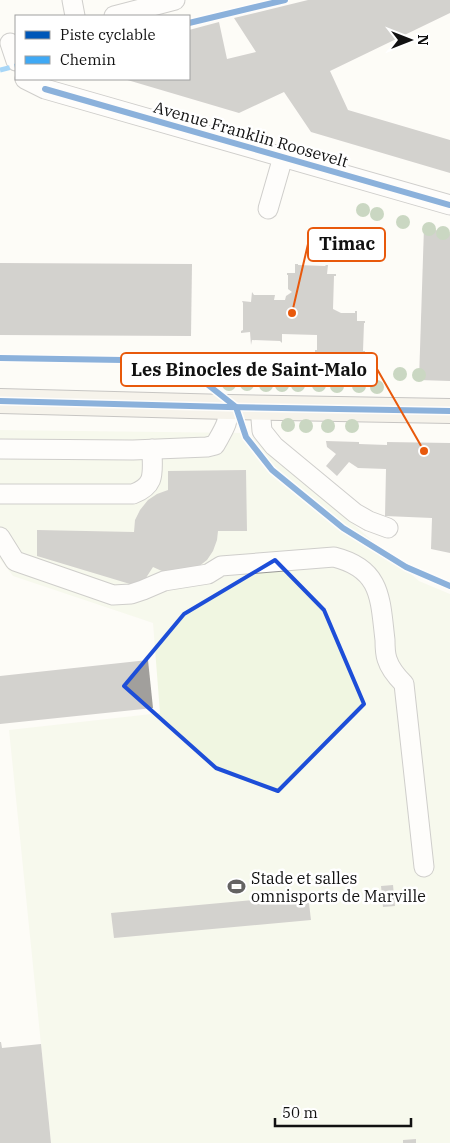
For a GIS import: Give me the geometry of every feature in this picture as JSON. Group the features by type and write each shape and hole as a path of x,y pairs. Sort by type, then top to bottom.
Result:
{"main road":[{"path":"0,401 450,411"}],"street":[{"path":"72,0 76,15"},
{"path":"118,15 176,0"},
{"path":"9,43 15,58"},
{"name":"Avenue Franklin Roosevelt","path":"27,80 45,89 450,205"},
{"path":"268,209 283,157"},
{"path":"0,448 152,450 207,448 215,445 230,418 228,407"},
{"path":"260,407 262,431 274,446 355,513 388,528"},
{"path":"0,494 133,494 144,490 151,481 152,450"},
{"path":"0,537 15,561 113,595 131,594 164,581 208,574 221,566 334,557 347,560 367,573 375,584 380,599 387,660 395,674 404,684 424,867"}],"highlighted area":[{"path":"275,560 324,610 364,704 278,791 216,768 124,686 184,614"}],"green space":[{"name":"Stade et salles omnisports de Marville","path":"0,430 248,433 419,581 450,594 450,1143 51,1143 9,730 160,713 153,623 13,576 0,559"}],"building":[{"path":"308,0 450,0 450,13 330,71 348,110 450,140 450,173 311,132 284,92 239,113 127,80 190,80 190,30 219,22 227,59 256,52 234,18"},
{"path":"424,227 450,234 450,381 419,380"},
{"path":"0,263 192,264 191,336 0,335"},
{"path":"295,264 328,265 327,274 336,274 334,276 333,309 341,313 355,313 357,311 357,321 365,321 363,351 365,353 356,352 356,362 354,360 326,359 326,362 324,362 324,352 315,352 317,350 317,335 282,334 282,343 280,341 252,340 251,345 250,332 241,333 243,330 242,301 251,302 252,292 254,295 275,295 274,300 285,300 286,296 292,292 288,289 287,273 295,273"},
{"path":"326,441 387,445 387,442 450,443 450,553 431,549 432,518 385,516 386,469 358,468 349,462 337,476 326,466 336,454 327,447"},
{"path":"246,470 247,531 218,531 213,551 207,560 198,567 164,572 153,567 140,587 37,556 37,530 134,532 135,520 148,500 168,490 168,471"},
{"path":"148,660 153,708 0,724 0,676"},
{"path":"393,885 395,906 383,907 381,886"},
{"path":"308,895 311,920 114,938 111,913"},
{"path":"0,1042 2,1048 41,1044 51,1143 0,1143"},
{"path":"416,1139 416,1143 403,1143 403,1140"}],"marked path":[{"path":"0,70 15,66"}],"cycle path":[{"path":"190,23 285,0"},
{"path":"45,89 450,205"},
{"path":"0,358 184,361 198,377 236,407 246,437 272,470 343,528 406,567 450,586"},
{"path":"0,401 450,411"}],"place":[{"name":"Timac","path":"292,313"},
{"name":"Les Binocles de Saint-Malo","path":"424,451"},
{"name":"Stade et salles omnisports de Marville","path":"237,887"}]}
